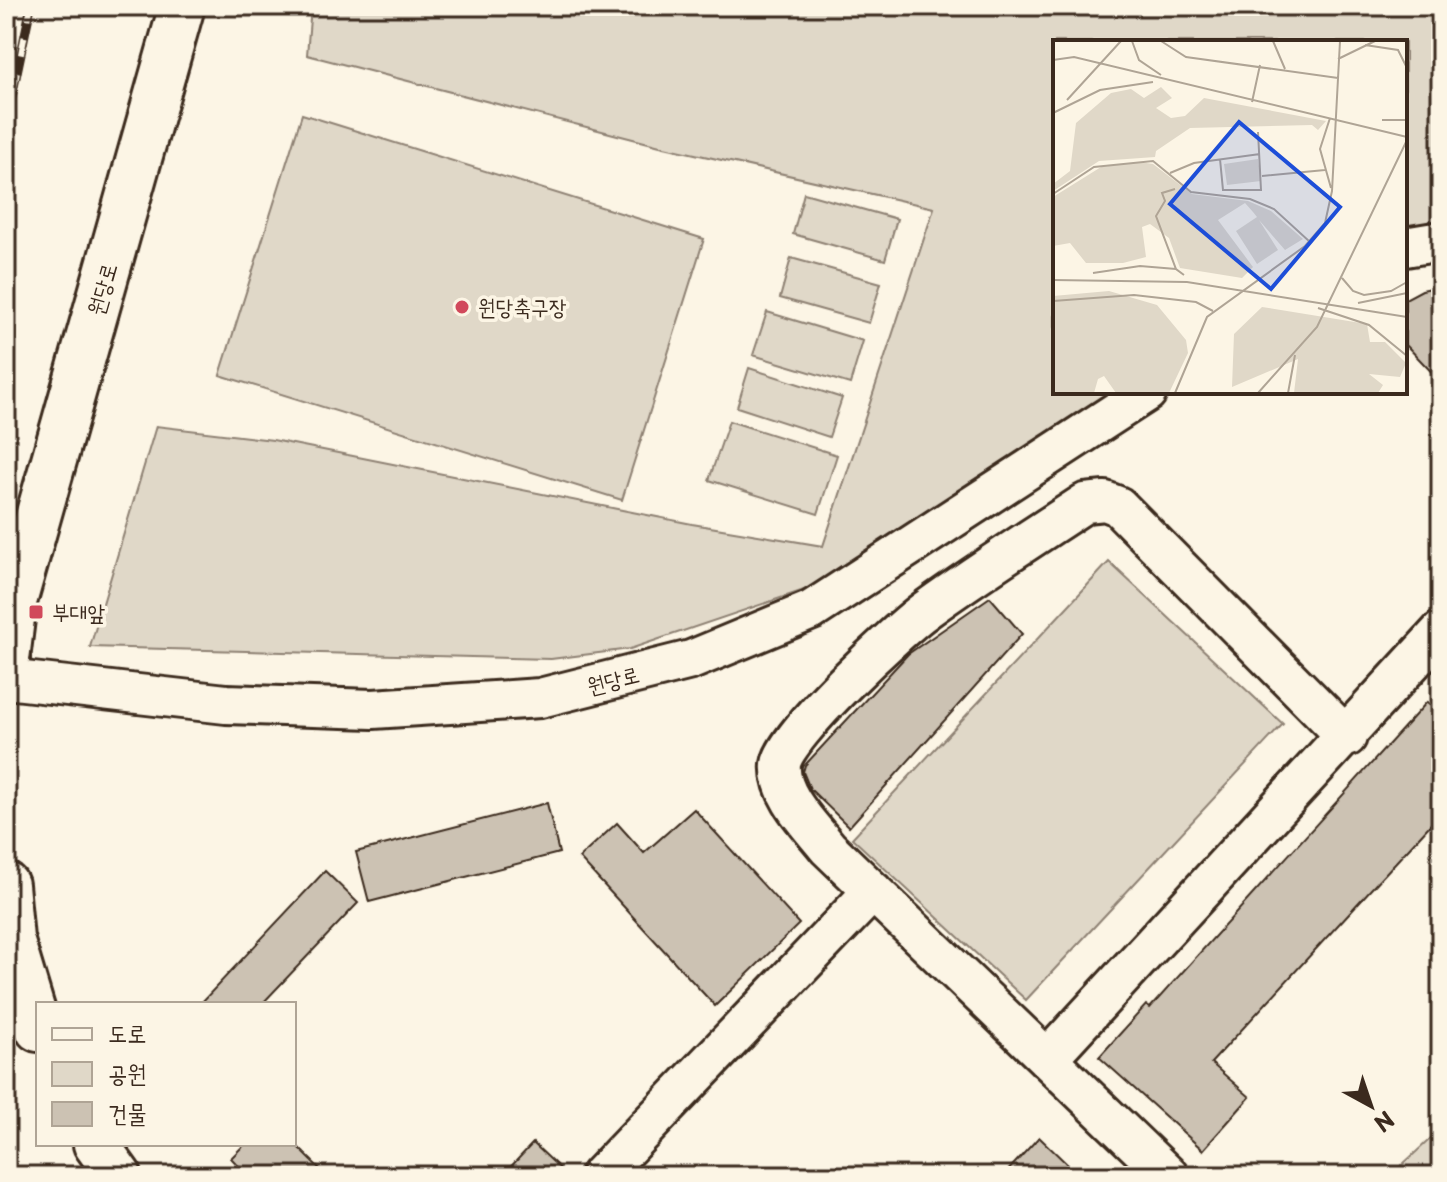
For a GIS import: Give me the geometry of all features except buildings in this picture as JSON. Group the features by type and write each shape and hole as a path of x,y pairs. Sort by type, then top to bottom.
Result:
{"main road":[{"name":"원당로","path":"6,667 14,602 182,6"},
{"path":"6,885 11,939 36,1022"},
{"path":"97,1146 119,1176"}],"lane":[{"path":"1407,247 1441,241"},
{"name":"원당로","path":"6,679 226,704 373,709 540,698 661,668 691,660 812,610 1144,394"},
{"path":"1169,1176 828,848 787,793 781,774 781,760 792,740 924,611 1085,503 1105,501 1118,506 1347,737"},
{"path":"1047,1059 1347,737 1441,631"},
{"path":"600,1176 873,891"}],"green space":[{"path":"311,6 1441,6 1441,225 1407,232 1407,40 1053,40 1053,394 1117,394 816,586 630,649 551,659 90,647 156,426 273,440 692,524 823,546 934,208 664,147 307,55"},
{"name":"원당축구장","path":"302,114 704,239 622,500 220,375"},
{"path":"804,193 897,219 885,260 793,234"},
{"path":"791,258 881,283 869,323 780,298"},
{"path":"767,312 863,341 850,384 753,355"},
{"path":"749,368 842,398 829,437 737,407"},
{"path":"729,421 837,455 818,514 709,480"},
{"path":"1109,562 1283,724 1026,1000 852,838"},
{"path":"1441,1129 1441,1176 1390,1176"}],"railway":[{"path":"6,125 31,6"}],"place":[{"name":"원당축구장","path":"462,307"},
{"name":"부대앞","path":"36,612"}]}
